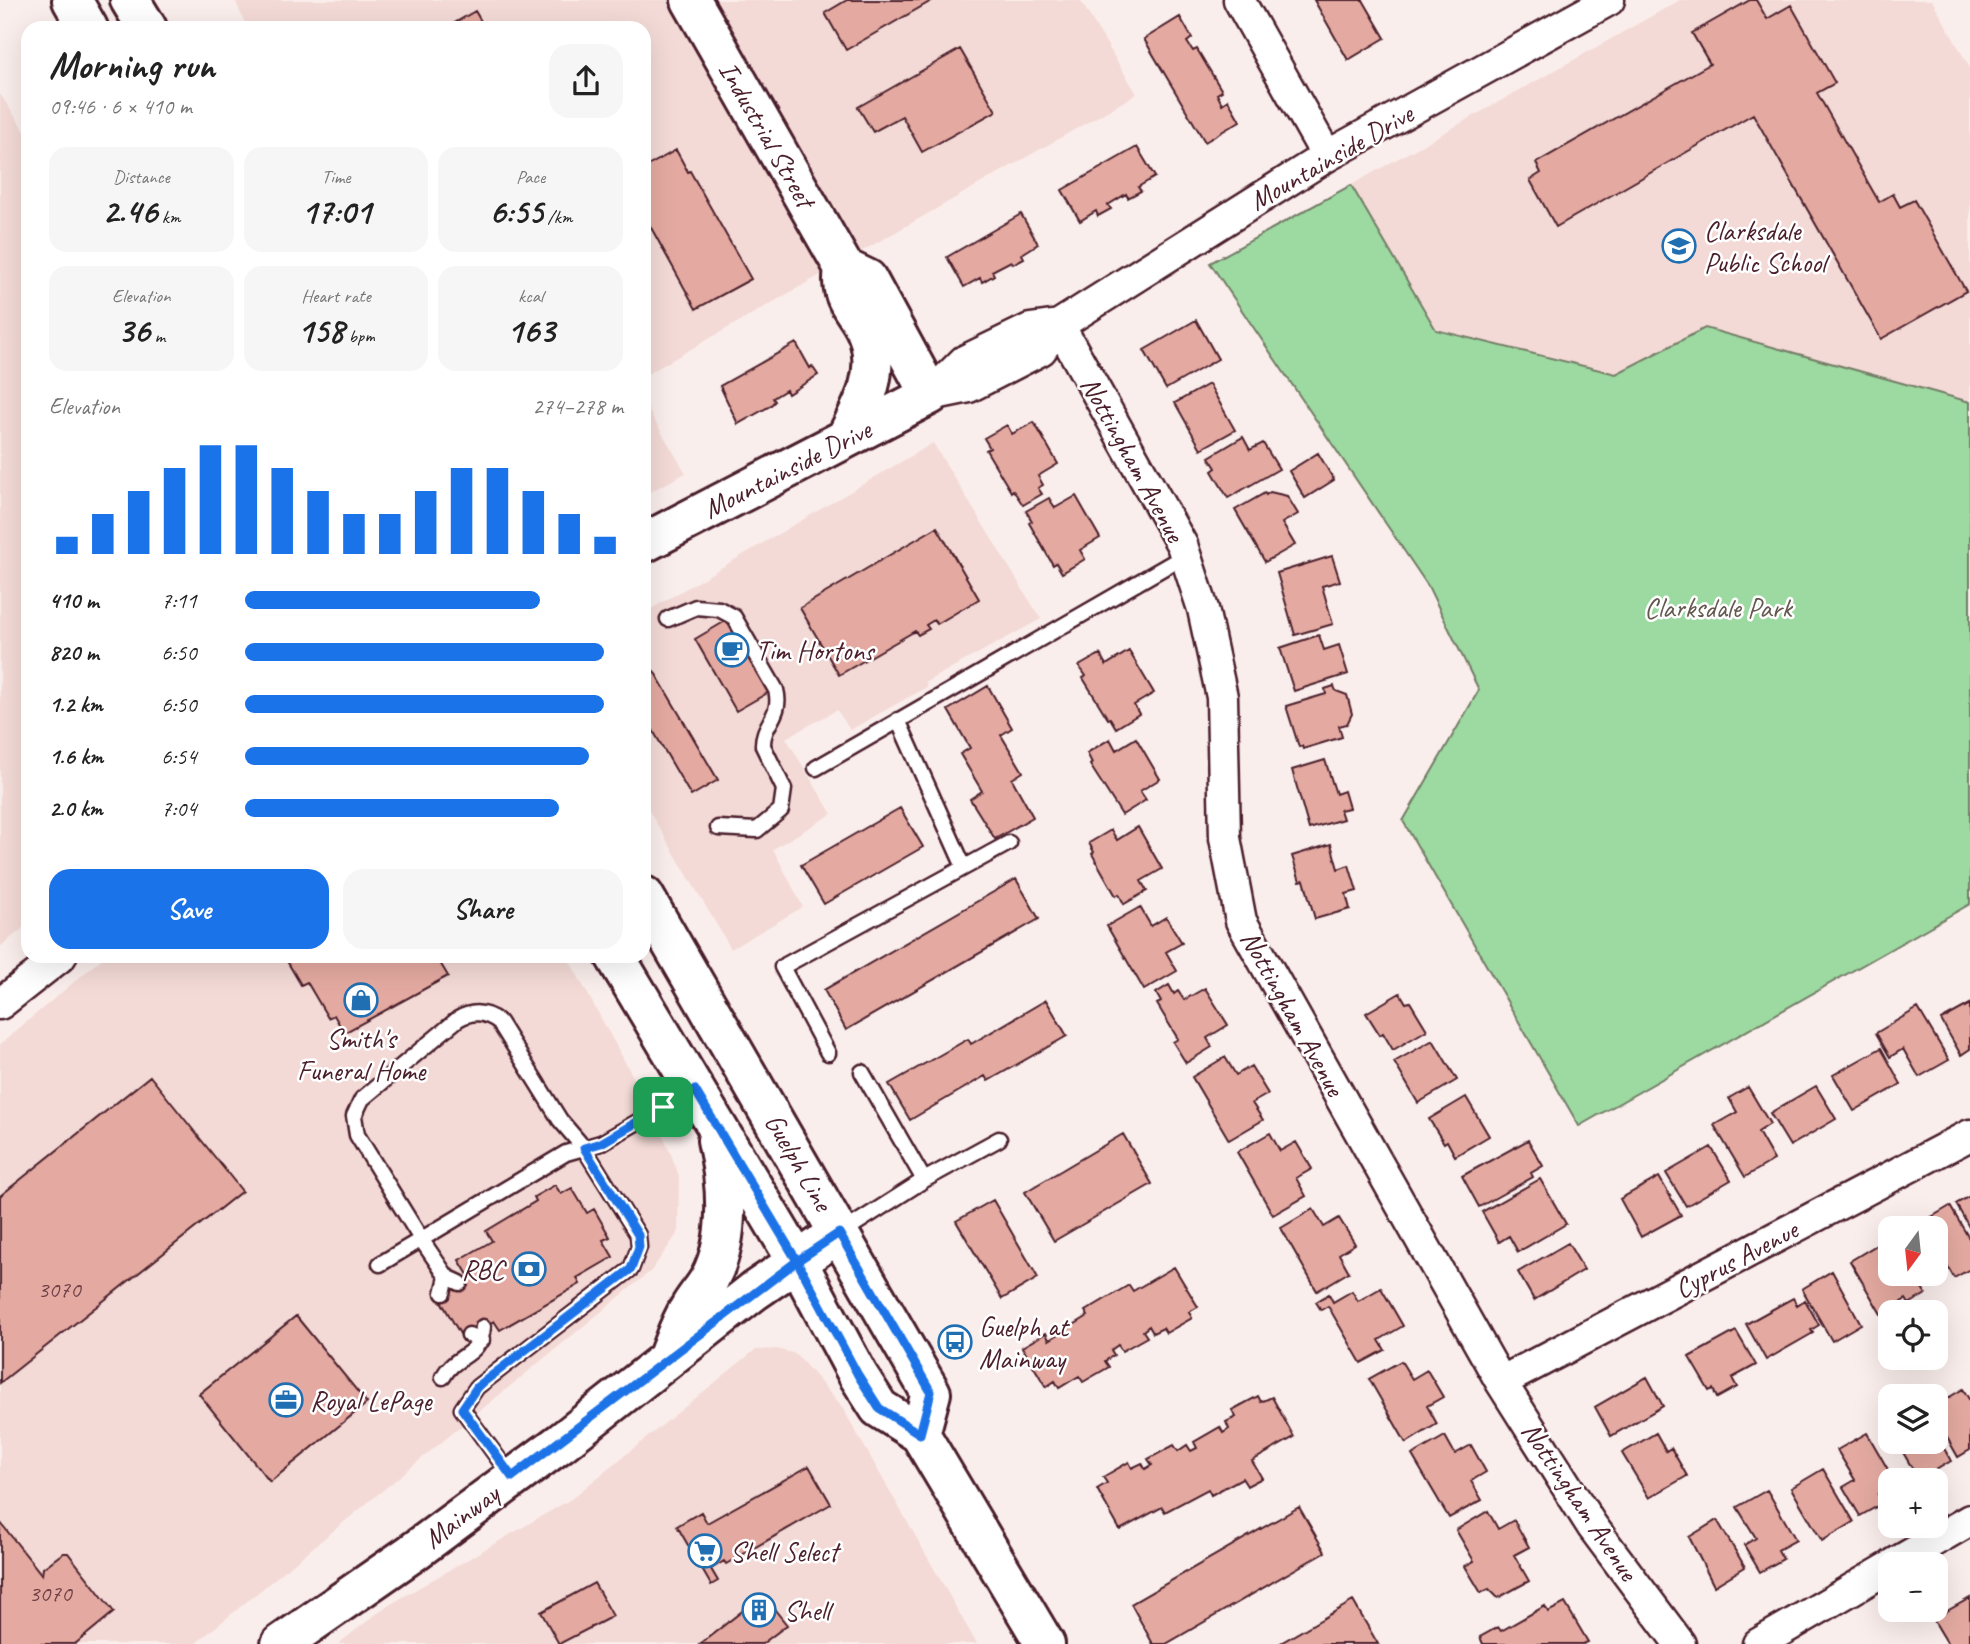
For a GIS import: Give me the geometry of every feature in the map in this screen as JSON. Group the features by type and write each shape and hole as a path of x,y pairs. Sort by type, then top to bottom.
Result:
{"main road":[{"path":"72,0 84,21"},
{"path":"131,0 142,21"},
{"name":"Industrial Street","path":"691,0 844,268 867,279 930,395"},
{"name":"Industrial Street","path":"844,268 841,286 869,337 873,374 864,403 846,438"},
{"name":"Mountainside Drive","path":"651,539 930,395"},
{"name":"Guelph Line","path":"651,908 931,1392 920,1434"},
{"name":"Guelph Line","path":"619,963 797,1261 858,1375 879,1408 920,1434 1038,1639"},
{"path":"665,1362 689,1309 700,1295 716,1264 723,1228 723,1169 718,1141 699,1096"},
{"name":"Mainway","path":"281,1644 412,1553 665,1362 740,1301 839,1233"}],"street":[{"path":"1239,0 1326,156"},
{"name":"Mountainside Drive","path":"930,395 969,387 1041,350 1059,325 1326,156 1578,8 1608,0"},
{"name":"Nottingham Avenue","path":"1059,325 1182,545 1203,609 1222,697 1224,838 1241,921 1502,1382 1592,1525 1679,1644"},
{"path":"0,1004 52,963"},
{"name":"Cyprus Avenue","path":"1502,1382 1970,1135"},
{"path":"1916,1552 1970,1520"},
{"path":"1758,1644 1878,1574"}],"lane":[{"path":"816,768 1184,556"},
{"path":"668,619 696,607 719,609 734,617 776,690 779,700 778,709 763,738 763,746 784,789 781,810 757,830 718,828"},
{"path":"898,720 964,867"},
{"path":"828,1053 782,967 1009,843"},
{"path":"443,1293 453,1280 421,1238 357,1135 354,1116 362,1099 466,1014 484,1013 499,1022 560,1121 584,1148 638,1235 636,1259 631,1269 477,1387 462,1409 512,1477"},
{"path":"862,1072 924,1180"},
{"path":"380,1264 566,1153 601,1143 699,1096"},
{"path":"839,1233 924,1180 999,1139"},
{"path":"443,1377 446,1371 477,1348 478,1334"}],"shaded area":[{"path":"235,0 1080,0 1137,94 651,372 651,21 244,21"},
{"name":"Clarksdale Public School","path":"1680,0 1932,0 1970,68 1970,402 1705,328 1616,374 1436,330 1351,185"},
{"path":"0,94 21,126 21,930 0,947"},
{"path":"651,415 686,473 651,491"},
{"path":"933,443 1041,619 926,682 927,687 850,730 837,710 786,738 832,814 773,849 803,907 731,949 651,814 651,609"},
{"path":"97,963 571,963 653,1113 671,1154 679,1176 678,1233 651,1271 195,1644 0,1644 0,1044"},
{"path":"777,1349 796,1354 842,1407 977,1644 338,1644 384,1608 571,1499 755,1350"}],"green space":[{"name":"Clarksdale Park","path":"1351,185 1436,330 1616,374 1705,328 1970,402 1970,904 1579,1126 1403,821 1479,690 1428,586 1210,263"}],"building":[{"path":"847,0 933,0 846,50 825,13"},
{"path":"1314,0 1363,0 1385,38 1348,60"},
{"path":"1750,0 1756,0 1767,19 1791,5 1835,83 1817,93 1879,202 1893,194 1900,207 1914,200 1966,291 1881,339 1753,114 1556,227 1530,180 1541,173 1536,163 1710,64 1692,33"},
{"path":"475,11 481,21 458,21"},
{"path":"1180,17 1192,38 1187,42 1193,51 1197,49 1222,91 1217,94 1222,104 1228,100 1240,121 1205,142 1144,39"},
{"path":"960,49 996,111 922,152 902,116 873,132 858,107"},
{"path":"1137,147 1155,177 1138,187 1141,191 1128,198 1126,194 1108,205 1111,209 1098,216 1096,211 1080,221 1062,190"},
{"path":"676,150 751,279 696,309 651,228 651,164"},
{"path":"1021,214 1038,244 1022,254 1024,258 1013,264 1011,261 992,271 994,275 982,282 980,278 964,287 947,257"},
{"path":"1196,320 1218,359 1166,389 1144,350"},
{"path":"796,343 810,368 812,366 818,375 788,394 786,390 773,398 775,401 770,406 738,424 720,386"},
{"path":"1209,384 1235,430 1201,449 1175,403"},
{"path":"1034,422 1058,464 1038,476 1043,485 1038,488 1042,494 1023,505 1013,490 1011,492 986,450 990,448 984,438 1007,425 1012,434"},
{"path":"1243,437 1250,450 1263,443 1279,469 1228,498 1212,471 1216,468 1209,457"},
{"path":"1318,453 1334,480 1305,498 1289,471"},
{"path":"1270,492 1287,496 1298,514 1282,523 1295,545 1265,562 1235,510"},
{"path":"1076,496 1100,538 1080,550 1085,559 1062,573 1056,563 1053,565 1029,523 1032,521 1026,511 1049,498 1055,508"},
{"path":"937,527 979,599 937,624 934,620 926,625 929,629 918,635 915,631 839,675 800,608"},
{"path":"1332,556 1340,581 1322,586 1333,624 1295,635 1277,573"},
{"path":"729,619 771,691 736,711 695,639"},
{"path":"1319,635 1324,650 1339,645 1348,674 1294,691 1280,648"},
{"path":"1129,651 1154,693 1134,705 1139,714 1116,728 1083,678 1086,676 1079,666 1100,654 1106,665"},
{"path":"654,671 718,780 691,796 651,727 651,672"},
{"path":"988,686 1012,728 1001,735 1023,772 1012,779 1033,817 995,839 970,799 982,791 960,754 970,748 948,710"},
{"path":"1334,686 1336,691 1347,695 1352,714 1347,724 1339,726 1342,737 1303,749 1302,746 1299,747 1286,706 1326,694 1325,689"},
{"path":"1136,738 1160,779 1140,791 1146,800 1122,815 1090,765 1092,763 1087,753 1110,739 1116,750"},
{"path":"1325,760 1336,794 1344,791 1349,808 1340,810 1343,819 1309,829 1292,770"},
{"path":"900,808 923,847 824,904 801,865"},
{"path":"1138,827 1162,869 1141,881 1147,891 1124,904 1119,894 1116,896 1092,854 1094,852 1089,843 1111,830 1117,840"},
{"path":"1331,844 1338,869 1349,865 1357,891 1346,894 1350,909 1315,919 1304,880 1300,881 1292,856"},
{"path":"1016,879 1039,919 846,1030 824,990"},
{"path":"1140,907 1151,926 1166,917 1182,943 1166,952 1177,971 1144,990 1107,926"},
{"name":"Smith's Funeral Home","path":"288,963 440,963 448,976 344,1033 334,1015 328,1018 307,982 301,985"},
{"path":"1169,985 1174,994 1178,991 1184,1000 1205,988 1228,1025 1207,1038 1212,1047 1186,1063 1173,1042 1178,1039 1157,1004 1161,1002 1156,993"},
{"path":"1400,993 1406,1003 1410,1002 1427,1030 1393,1050 1366,1013"},
{"path":"1046,1000 1067,1036 988,1081 985,1076 910,1120 889,1084 968,1039 971,1044"},
{"path":"1970,1004 1970,1049 1961,1055 1941,1020"},
{"path":"1918,1008 1949,1060 1919,1077 1903,1049 1890,1057 1876,1033"},
{"path":"1433,1040 1457,1080 1418,1103 1394,1062"},
{"path":"1881,1048 1901,1084 1854,1111 1833,1075"},
{"path":"1225,1057 1236,1075 1251,1066 1268,1094 1252,1103 1263,1120 1229,1140 1192,1077"},
{"path":"150,1076 242,1191 0,1383 0,1196"},
{"path":"1816,1086 1836,1119 1790,1146 1770,1113"},
{"path":"1748,1087 1770,1124 1758,1132 1774,1160 1745,1177 1714,1125 1737,1112 1729,1098"},
{"path":"1466,1097 1489,1136 1455,1156 1429,1119"},
{"path":"1270,1133 1280,1151 1296,1142 1312,1169 1296,1178 1306,1196 1273,1215 1237,1152"},
{"path":"1123,1134 1152,1184 1054,1241 1025,1192"},
{"path":"1528,1140 1543,1166 1531,1173 1533,1177 1479,1207 1462,1176"},
{"path":"1711,1147 1731,1180 1686,1206 1666,1173"},
{"path":"1659,1177 1681,1215 1641,1237 1620,1199"},
{"path":"1540,1179 1566,1224 1518,1252 1509,1236 1499,1242 1482,1212"},
{"name":"RBC","path":"555,1185 561,1194 572,1188 587,1213 594,1209 610,1237 603,1240 613,1257 577,1278 580,1284 500,1330 494,1321 463,1339 438,1296 470,1278 459,1260 492,1241 486,1231 536,1201 534,1197"},
{"path":"1970,1196 1970,1229 1956,1204"},
{"path":"993,1200 1038,1278 1002,1299 956,1221"},
{"path":"1950,1206 1970,1240 1970,1269 1954,1278 1948,1267 1948,1216 1933,1216"},
{"path":"1313,1209 1324,1227 1339,1218 1355,1244 1339,1254 1349,1272 1317,1291 1281,1228"},
{"path":"1568,1243 1584,1270 1534,1300 1518,1272"},
{"path":"1878,1244 1878,1286 1921,1286 1926,1294 1916,1300 1878,1300 1878,1309 1850,1261"},
{"path":"1174,1267 1198,1307 1189,1312 1192,1318 1166,1333 1163,1328 1153,1333 1149,1326 1143,1331 1147,1337 1122,1351 1118,1345 1111,1350 1114,1355 1105,1361 1109,1367 1083,1382 1079,1376 1059,1388 1055,1381 1046,1387 1022,1347 1046,1333 1049,1340 1088,1316 1085,1311 1129,1285 1133,1291"},
{"path":"1832,1271 1861,1324 1832,1341 1802,1289"},
{"path":"1381,1288 1403,1326 1379,1340 1385,1350 1361,1363 1328,1306 1321,1310 1316,1302 1329,1294 1333,1302 1352,1291 1358,1301"},
{"path":"1793,1298 1797,1305 1805,1300 1819,1325 1811,1330 1813,1333 1766,1360 1746,1324"},
{"path":"296,1316 367,1403 270,1482 199,1394"},
{"path":"1736,1331 1756,1365 1732,1378 1737,1387 1717,1398 1713,1389 1709,1391 1689,1357"},
{"path":"1401,1361 1412,1379 1427,1370 1443,1397 1427,1406 1437,1424 1406,1443 1369,1379"},
{"path":"1647,1377 1663,1406 1611,1436 1595,1407"},
{"path":"1963,1389 1970,1401 1970,1450 1958,1457 1948,1439 1948,1398"},
{"path":"1258,1396 1261,1402 1272,1397 1294,1437 1252,1461 1262,1478 1247,1486 1242,1478 1211,1495 1208,1489 1165,1512 1162,1507 1120,1530 1097,1489 1107,1483 1103,1477 1129,1462 1132,1468 1142,1463 1145,1469 1152,1465 1148,1459 1174,1445 1178,1451 1187,1445 1191,1451 1197,1448 1194,1442 1220,1427 1223,1433 1229,1429 1226,1422 1236,1417 1232,1410"},
{"path":"1656,1433 1666,1451 1671,1448 1687,1476 1649,1498 1622,1453"},
{"path":"1867,1433 1887,1468 1878,1468 1878,1506 1860,1516 1843,1487 1855,1480 1837,1450"},
{"path":"1445,1436 1455,1454 1471,1445 1486,1472 1471,1481 1482,1500 1449,1518 1412,1455"},
{"path":"1904,1454 1947,1454 1951,1461 1939,1468 1912,1468"},
{"path":"809,1466 831,1504 726,1564 724,1561 711,1569 718,1581 711,1585 677,1526 701,1512 707,1523"},
{"path":"1823,1469 1854,1522 1822,1541 1791,1488"},
{"path":"1767,1490 1796,1540 1778,1550 1783,1559 1760,1572 1744,1545 1756,1538 1737,1507"},
{"path":"1299,1507 1325,1552 1166,1644 1153,1644 1131,1604"},
{"path":"1488,1511 1498,1529 1514,1520 1529,1547 1514,1555 1529,1581 1498,1598 1489,1589 1481,1593 1465,1566 1474,1561 1456,1530"},
{"path":"1717,1520 1745,1567 1714,1586 1689,1537"},
{"path":"0,1522 42,1575 43,1568 63,1553 68,1553 114,1612 75,1644 0,1644"},
{"path":"594,1583 613,1616 559,1644 541,1612"},
{"name":"Shell","path":"763,1595 787,1625 762,1644 700,1644"},
{"path":"1970,1598 1970,1644 1948,1644 1935,1622 1948,1622 1948,1610"},
{"path":"1353,1601 1378,1644 1279,1644"},
{"path":"1565,1603 1588,1642 1483,1644 1480,1637 1498,1627 1501,1631 1545,1606 1548,1612"}],"place":[{"name":"Clarksdale Public School","path":"1679,246"},
{"name":"Tim Hortons","path":"732,650"},
{"name":"Smith's Funeral Home","path":"361,1000"},
{"name":"RBC","path":"529,1269"},
{"name":"Guelph at Mainway","path":"955,1342"},
{"name":"Royal LePage","path":"286,1400"},
{"name":"Shell Select","path":"705,1551"},
{"name":"Shell","path":"759,1610"}],"route":[{"path":"663,1107 601,1143 584,1148 638,1235 639,1247 631,1269 477,1387 462,1409 512,1477 562,1442 754,1291 797,1261 858,1375 879,1408 920,1434 931,1392 839,1233 797,1261 695,1090 663,1107"}]}
